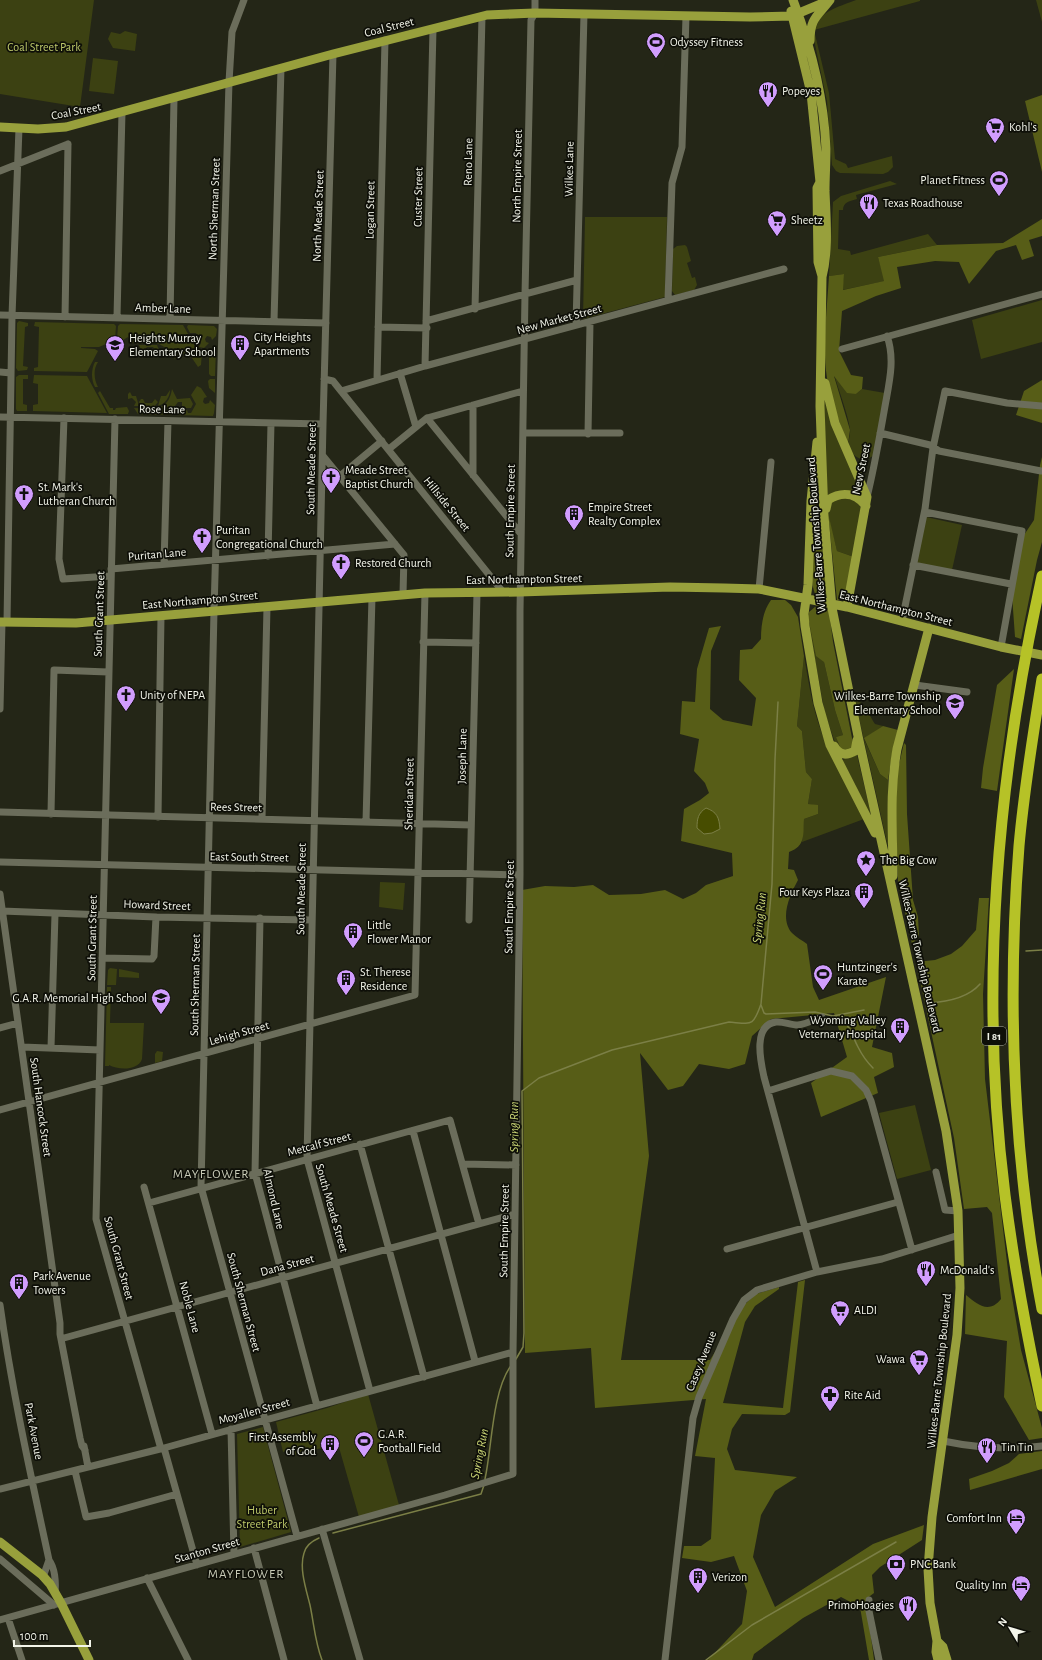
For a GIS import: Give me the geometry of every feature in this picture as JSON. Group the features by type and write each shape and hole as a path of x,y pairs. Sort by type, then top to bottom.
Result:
{"highway":[{"name":"I 81","path":"1042,576 1023,665 1004,791 996,904 994,993 998,1124 1005,1193 1024,1326 1042,1406"},
{"name":"I 81","path":"1042,679 1024,797 1019,846 1014,928 1014,1006 1015,1063 1023,1180 1030,1238 1042,1309"}],"main road":[{"name":"Wilkes-Barre Township Boulevard","path":"788,0 810,50 820,95 826,149 827,241 825,266 822,277"},
{"name":"Wilkes-Barre Township Boulevard","path":"793,0 814,119 820,182 817,188 818,262 822,277 820,406 824,516 830,595 858,736 946,1131 958,1211 960,1288 957,1334 932,1522 928,1569 930,1602 937,1641 936,1652 938,1660"},
{"path":"795,14 830,0"},
{"path":"810,50 810,29 814,18 830,0"},
{"name":"Coal Street","path":"0,128 66,127 385,40 482,16 535,13 750,17 795,14"},
{"path":"822,354 825,384 829,403 840,436 866,501"},
{"path":"820,406 811,501 808,586 804,614 813,677 821,714 830,745 881,842"},
{"path":"824,516 828,500 842,494 850,494 866,501"},
{"name":"New Street","path":"847,607 866,501"},
{"name":"East Northampton Street","path":"3,622 76,623 403,594 670,587 759,590 847,607 1001,647 1042,655"},
{"path":"893,889 892,782 897,749 929,628"},
{"path":"829,738 837,750 844,755 855,751 858,736"},
{"path":"0,1542 43,1577 55,1592 58,1604 89,1660"},
{"name":"Wilkes-Barre Township Boulevard","path":"937,1641 942,1647 947,1660"}],"street":[{"name":"North Sherman Street","path":"219,421 221,403 229,82 232,32 244,0"},
{"name":"North Empire Street","path":"524,340 531,20 535,13 535,0"},
{"name":"Wilkes Lane","path":"576,325 584,14"},
{"name":"Reno Lane","path":"475,309 482,16"},
{"path":"668,300 672,182 682,147 686,16"},
{"name":"Custer Street","path":"425,366 433,29"},
{"name":"Logan Street","path":"377,380 385,40"},
{"name":"North Meade Street","path":"324,379 333,54"},
{"path":"274,321 281,68"},
{"path":"170,319 174,98"},
{"path":"116,317 122,112"},
{"path":"0,709 11,417 12,316 19,128"},
{"path":"0,171 68,144 65,317"},
{"name":"New Market Street","path":"341,391 425,366 784,269"},
{"path":"378,327 426,325 525,294 577,280"},
{"path":"842,349 1042,294"},
{"name":"Amber Lane","path":"0,316 116,317 326,323"},
{"path":"588,434 590,322"},
{"name":"New Street","path":"866,501 880,433 892,361 887,336"},
{"name":"South Empire Street","path":"513,1474 513,1352 520,875 520,592 524,340"},
{"path":"0,372 11,373"},
{"path":"400,373 416,427"},
{"name":"Hillside Street","path":"324,379 333,381 503,592"},
{"name":"South Meade Street","path":"324,379 307,1159 370,1391"},
{"path":"902,621 925,512 933,448 945,391 1007,403 1042,406"},
{"path":"389,450 427,418 523,392"},
{"path":"473,405 473,476"},
{"name":"Rose Lane","path":"0,416 323,424"},
{"name":"Puritan Lane","path":"64,418 59,559 63,579 164,564 395,544"},
{"path":"427,418 521,534"},
{"name":"South Grant Street","path":"115,419 96,1218 162,1449 178,1494 197,1565"},
{"path":"164,564 168,421"},
{"name":"South Sherman Street","path":"219,421 201,1187 297,1536"},
{"path":"268,556 271,423"},
{"path":"523,433 620,433"},
{"path":"880,433 930,445 939,451 1041,471"},
{"path":"340,476 382,441"},
{"path":"323,456 404,555 403,594"},
{"path":"759,590 771,462"},
{"path":"925,512 1022,530 1011,584 1001,647"},
{"path":"913,565 1011,584"},
{"name":"Sheridan Street","path":"415,995 425,593"},
{"name":"Joseph Lane","path":"469,920 477,593"},
{"path":"366,822 372,597"},
{"path":"262,819 266,607"},
{"path":"158,817 161,616"},
{"path":"423,642 476,643"},
{"path":"51,814 54,670 108,672"},
{"path":"915,685 967,692"},
{"name":"Rees Street","path":"0,812 471,825"},
{"name":"East South Street","path":"0,862 520,875"},
{"name":"South Hancock Street","path":"0,894 60,1323 88,1467"},
{"name":"Howard Street","path":"2,911 156,917 312,920"},
{"path":"51,1048 55,914"},
{"path":"102,958 152,959 154,956 156,917"},
{"name":"Almond Lane","path":"260,918 254,1173 317,1406"},
{"name":"Lehigh Street","path":"0,1110 99,1084 415,995"},
{"path":"817,1272 762,1067 760,1040 763,1031 770,1024 776,1022 797,1025 822,1017"},
{"path":"0,1028 18,1023"},
{"path":"22,1047 100,1050"},
{"path":"768,1091 831,1071 852,1076 866,1090 871,1100 912,1250"},
{"name":"Metcalf Street","path":"149,1203 201,1187 450,1120 463,1164"},
{"path":"413,1131 475,1361"},
{"path":"360,1144 424,1377"},
{"path":"479,1224 463,1164 516,1165"},
{"path":"936,1172 945,1210 958,1211"},
{"name":"Noble Lane","path":"144,1187 212,1434"},
{"path":"727,1249 898,1202"},
{"name":"Dana Street","path":"64,1338 515,1214"},
{"name":"Casey Avenue","path":"665,1660 692,1427 699,1397 726,1332 739,1307 744,1300 757,1290 817,1272 882,1259 959,1235"},
{"name":"Park Avenue","path":"0,1305 4,1355 48,1560 52,1566 55,1592"},
{"name":"South Hancock Street","path":"60,1323 60,1334 72,1399 82,1446 85,1450"},
{"name":"Moyallen Street","path":"0,1489 162,1449 212,1434 424,1377 475,1361 513,1352"},
{"path":"231,1429 234,1554"},
{"path":"943,1441 967,1446 989,1448 1015,1449 1042,1446"},
{"path":"75,1471 86,1518 178,1494"},
{"name":"Stanton Street","path":"0,1620 483,1484 513,1474"},
{"path":"322,1529 360,1660"},
{"path":"254,1548 284,1660"},
{"path":"0,1559 58,1604"},
{"path":"43,1577 48,1560"},
{"path":"147,1578 188,1660"},
{"path":"869,1600 869,1611 879,1660"},
{"path":"8,1618 22,1660"}],"green space":[{"name":"Coal Street Park","path":"0,0 94,0 80,107 0,94"},
{"path":"856,0 920,0 814,30 829,93 835,159 846,164 848,168 892,156 893,167 888,172 883,174 840,173 836,171 832,165 827,101 813,35 814,27 828,12"},
{"path":"1036,0 1042,0 1042,22"},
{"path":"125,31 137,34 135,51 113,48 108,39 111,32 120,34"},
{"path":"93,58 118,61 114,94 89,91"},
{"path":"890,181 897,184 856,195 857,199 847,202 843,207 843,210 839,210 838,249 850,251 851,255 928,234 937,245 878,257 885,281 842,290 844,274 829,276 833,202 841,196"},
{"path":"585,217 667,217 665,297 583,319"},
{"path":"685,245 691,261 687,263 692,278 695,277 697,285 694,290 675,295 672,291 673,249 677,246"},
{"path":"1042,300 1042,342 981,359 972,320"},
{"path":"19,321 28,323 28,326 25,327 23,366 28,367 27,370 18,371 16,368 17,323"},
{"path":"35,322 114,324 116,326 115,340 99,347 81,347 95,349 98,351 87,372 34,371 34,368 38,367 39,327 34,326"},
{"path":"120,324 183,325 196,348 191,356 187,356 186,354 178,354 175,359 168,349 159,344 131,343 128,337 120,342 117,339 118,326"},
{"path":"188,325 214,326 217,329 216,336 212,340 211,337 207,336 205,339 206,342 209,343 204,348 199,347 201,343 196,333 190,333 187,327"},
{"path":"139,345 157,345 159,350 156,351 153,347 147,347 144,351 141,350"},
{"path":"215,348 215,376 211,376 209,374 209,354"},
{"path":"198,349 202,352 201,365 198,367 192,358"},
{"path":"95,362 98,362 95,368 95,374 98,387 95,387 92,378 92,371"},
{"path":"834,374 856,394 862,389 885,393 874,455 868,459 858,458 850,450 849,422"},
{"path":"19,375 28,375 28,379 23,379 23,404 27,405 27,411 17,411 16,409 16,377"},
{"path":"34,375 87,376 107,413 33,411 33,405 38,404 38,384 33,383"},
{"path":"210,379 215,379 215,393 209,388 208,381"},
{"path":"197,386 201,388 207,397 204,398 203,402 205,404 209,403 210,400 215,405 213,416 138,414 134,408 159,408 167,402 172,389 177,399 190,398 193,404 191,408 182,408 182,402 178,402 175,406 178,410 187,410 188,413 191,413 196,404 191,395"},
{"path":"170,390 167,400 158,406 161,396 166,396"},
{"path":"100,391 110,408 115,410 116,408 127,407 129,411 128,414 109,414 98,393"},
{"path":"130,392 132,396 136,396 139,406 134,406 136,402 132,398 128,399 128,394"},
{"path":"824,392 862,496 826,496"},
{"path":"143,399 145,403 152,403 155,399 158,402 154,407 141,407 139,402"},
{"path":"840,497 856,502 862,510 854,557 837,551 831,529 828,511 829,507 833,500"},
{"path":"926,517 962,525 952,570 916,563"},
{"path":"808,622 824,662 835,710 843,735 836,737 849,750 846,751 836,745 825,714"},
{"path":"804,656 813,706 822,734 833,759 864,819 802,842 804,819 818,814 818,806 808,804 812,779 806,772 802,731 797,726"},
{"path":"855,700 862,704 875,724 883,726 864,739 880,774 888,780 888,847 859,718"},
{"path":"857,755 872,819 842,760"},
{"path":"380,882 405,883 403,910 379,907"},
{"path":"110,968 117,969 116,985 107,985 108,970"},
{"path":"119,969 139,973 139,978 119,977"},
{"path":"107,987 111,987 110,1023 144,1023 142,1059 136,1066 117,1068 109,1065 105,1066"},
{"path":"157,1051 163,1052 162,1061 155,1063 155,1054"},
{"path":"915,1105 931,1170 897,1179 879,1113"},
{"name":"G.A.R. Football Field","path":"368,1394 399,1505 359,1517 338,1444 290,1456 289,1450 283,1452 276,1422 327,1408"},
{"name":"Huber Street Park","path":"263,1427 291,1532 240,1547 237,1434"}],"shaded area":[{"path":"1042,95 1042,172 1025,101"},
{"path":"1042,219 1042,236 1029,240 1034,256 1022,260 1016,245 996,251 969,284 959,262 935,261 897,267 901,288 876,296 842,311 839,351 851,375 863,377 862,389 856,394 847,393 834,376 850,430 848,444 838,420 827,378 825,327 829,276 844,274 843,290 884,281 878,257 937,245 1003,243"},
{"path":"1042,380 1042,423 1016,415 1024,391"},
{"path":"1042,457 1042,542 1021,639 1015,637 1012,595 1024,535 1034,520"},
{"path":"816,495 827,594 822,599 817,598 813,589 811,563 812,533"},
{"path":"828,513 837,551 854,557 844,600 837,600"},
{"path":"771,600 785,600 791,605 798,617 804,656 797,726 802,731 806,772 812,779 808,804 818,805 818,814 804,819 801,843 789,852 788,869 794,870 798,880 789,899 786,920 792,933 807,944 813,987 819,1000 886,977 872,1047 892,1053 894,1067 874,1077 878,1093 821,1117 811,1083 847,1057 834,1013 771,1019 752,1036 745,1064 729,1069 699,1064 683,1086 668,1090 640,1053 649,1156 621,1360 710,1360 745,1304 756,1294 779,1287 779,1289 755,1306 745,1322 723,1403 783,1408 798,1282 805,1280 790,1412 785,1415 742,1414 732,1429 727,1449 735,1470 797,1477 775,1491 761,1515 753,1557 775,1607 873,1544 924,1525 922,1540 880,1567 872,1575 874,1593 866,1599 874,1660 869,1660 860,1607 841,1597 803,1618 754,1654 752,1660 708,1660 742,1624 747,1591 734,1556 711,1562 682,1558 684,1546 701,1546 711,1539 715,1458 695,1456 706,1399 595,1408 591,1348 525,1353 522,890 545,886 574,887 593,885 609,895 641,894 665,890 683,899 696,893 706,885 733,876 732,853 681,841 684,809 709,793 705,783 694,771 699,739 680,734 682,701 695,702 697,669 709,628 721,626 711,651 710,709 723,720 752,726 756,698 739,680 740,650 752,649 761,639 763,618"},
{"path":"815,607 829,610 833,642 853,743 849,750 841,749 836,737 843,735 835,710 824,662 816,656 808,617 809,612"},
{"path":"1014,669 997,791 981,788 997,685"},
{"path":"883,726 898,730 888,780 880,774 864,738"},
{"path":"904,743 906,745 907,814 913,900 918,917 919,936 912,944 898,880 895,807 897,773"},
{"path":"706,808 713,811 717,816 720,829 712,833 704,834 697,828 697,822 698,816"},
{"path":"979,898 989,898 983,994 985,1079 1009,1279 1021,1350 1042,1428 1042,1438 1029,1440 1004,1397 1007,1341 965,1334 966,1295 979,1305 988,1307 997,1304 1001,1299 992,1213 987,1207 964,1209 954,1138 916,962 935,960 951,954 962,946 976,930"},
{"path":"1042,1451 1042,1469 970,1490 969,1479 1009,1463 1019,1454"}],"waterway":[{"name":"Spring Run","path":"516,1359 523,1347 524,1333 522,1091 539,1078 612,1050 729,1022 747,1023 751,1022 756,1017 761,1004 772,884 778,702"},
{"path":"1026,951 1042,950"},
{"path":"928,1003 942,1002 963,996 975,989 980,984"},
{"path":"761,1005 764,1013 766,1014 815,1012 833,1016 864,1010"},
{"path":"833,1016 839,1018 847,1025 861,1053 873,1068"},
{"name":"Spring Run","path":"485,1479 493,1421 499,1391 510,1367"},
{"name":"Spring Run","path":"333,1533 481,1494 484,1485"},
{"name":"Spring Run","path":"319,1538 306,1548 302,1565 316,1640 322,1660"},
{"path":"706,1660 752,1625 896,1542"}],"place":[{"name":"Odyssey Fitness","path":"656,59"},
{"name":"Popeyes","path":"768,108"},
{"name":"Kohl's","path":"995,144"},
{"name":"Planet Fitness","path":"999,197"},
{"name":"Texas Roadhouse","path":"869,220"},
{"name":"Sheetz","path":"777,237"},
{"name":"City Heights Apartments","path":"240,361"},
{"name":"Heights Murray Elementary School","path":"115,362"},
{"name":"Meade Street Baptist Church","path":"331,494"},
{"name":"St. Mark's Lutheran Church","path":"24,511"},
{"name":"Empire Street Realty Complex","path":"574,531"},
{"name":"Puritan Congregational Church","path":"202,554"},
{"name":"Restored Church","path":"341,580"},
{"name":"Unity of NEPA","path":"126,712"},
{"name":"Wilkes-Barre Township Elementary School","path":"955,720"},
{"name":"The Big Cow","path":"866,877"},
{"name":"Four Keys Plaza","path":"864,909"},
{"name":"Little Flower Manor","path":"353,949"},
{"name":"Huntzinger's Karate","path":"823,991"},
{"name":"St. Therese Residence","path":"346,996"},
{"name":"G.A.R. Memorial High School","path":"161,1015"},
{"name":"Wyoming Valley Veternary Hospital","path":"900,1044"},
{"name":"McDonald's","path":"926,1287"},
{"name":"Park Avenue Towers","path":"19,1300"},
{"name":"ALDI","path":"840,1327"},
{"name":"Wawa","path":"919,1376"},
{"name":"Rite Aid","path":"830,1412"},
{"name":"G.A.R. Football Field","path":"364,1458"},
{"name":"First Assembly of God","path":"330,1461"},
{"name":"Tin Tin","path":"987,1464"},
{"name":"Comfort Inn","path":"1016,1535"},
{"name":"PNC Bank","path":"896,1581"},
{"name":"Verizon","path":"698,1594"},
{"name":"Quality Inn","path":"1021,1602"},
{"name":"PrimoHoagies","path":"908,1622"}],"district":[{"name":"MAYFLOWER","path":"211,1174"},
{"name":"MAYFLOWER","path":"246,1574"}]}
